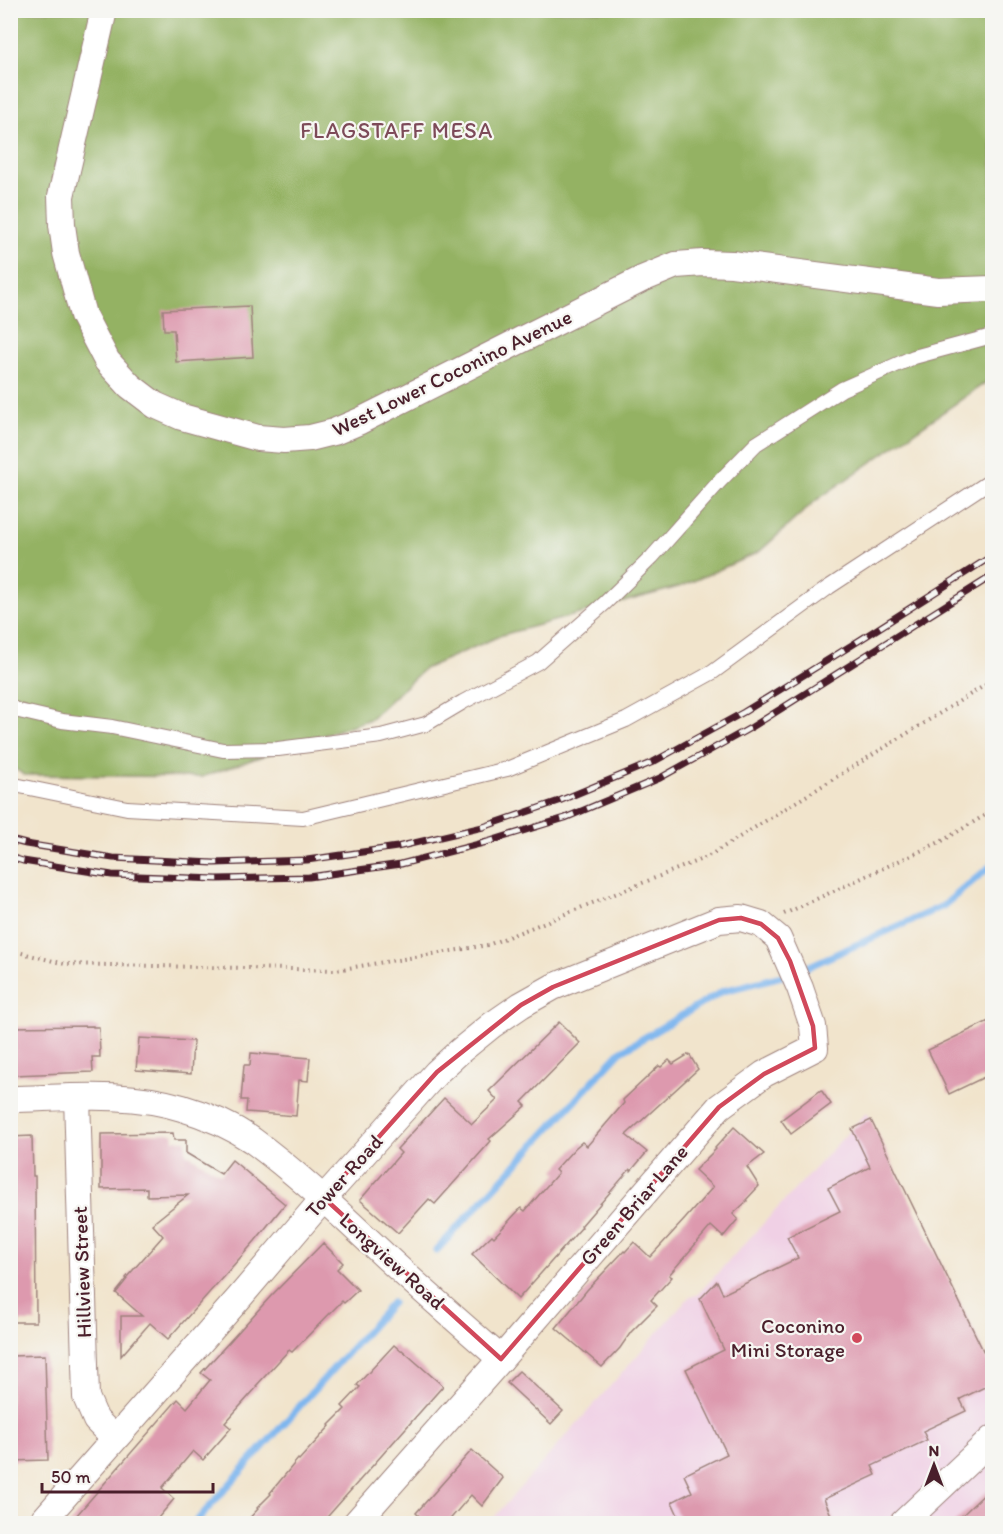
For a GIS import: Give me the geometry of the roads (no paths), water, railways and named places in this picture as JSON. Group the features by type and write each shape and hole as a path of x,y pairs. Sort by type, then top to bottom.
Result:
{"street":[{"name":"West Lower Coconino Avenue","path":"104,10 61,196 66,253 83,315 107,361 130,386 155,405 182,417 258,438 285,440 310,438 334,432 642,279 676,266 703,263 732,264 938,291 993,289"},
{"name":"Green Briar Lane","path":"354,1524 501,1359 719,1107 764,1074 815,1048 813,1026 790,961 778,938 761,924 741,918 719,920"},
{"name":"Tower Road","path":"40,1524 324,1198 437,1072 460,1051 521,1005 554,987 719,920"},
{"name":"Hillview Street","path":"77,1097 86,1397 96,1420 114,1438"},
{"name":"Longview Road","path":"10,1099 119,1097 147,1100 181,1108 218,1121 250,1139 324,1198 387,1258 501,1359"},
{"path":"902,1524 993,1439"}],"lane":[{"path":"10,707 62,721 112,727 223,750 278,749 381,736 426,724 538,662 605,603 652,557 756,444 842,389 914,357 993,336"},
{"path":"10,784 127,808 303,818 507,769 626,720 713,672 829,587 993,480"}],"waterway":[{"path":"436,1251 620,1052 723,991 794,973 943,906 992,865"},
{"path":"194,1524 392,1303"}],"railway":[{"path":"10,840 113,858 214,863 307,860 397,847 483,827 559,801 653,762 744,712 992,556"},
{"path":"10,857 112,875 217,879 309,877 401,864 487,842 565,818 660,778 752,727 992,576"}],"place":[{"name":"Coconino Mini Storage","path":"857,1338"}],"district":[{"name":"FLAGSTAFF MESA","path":"397,130"}]}
